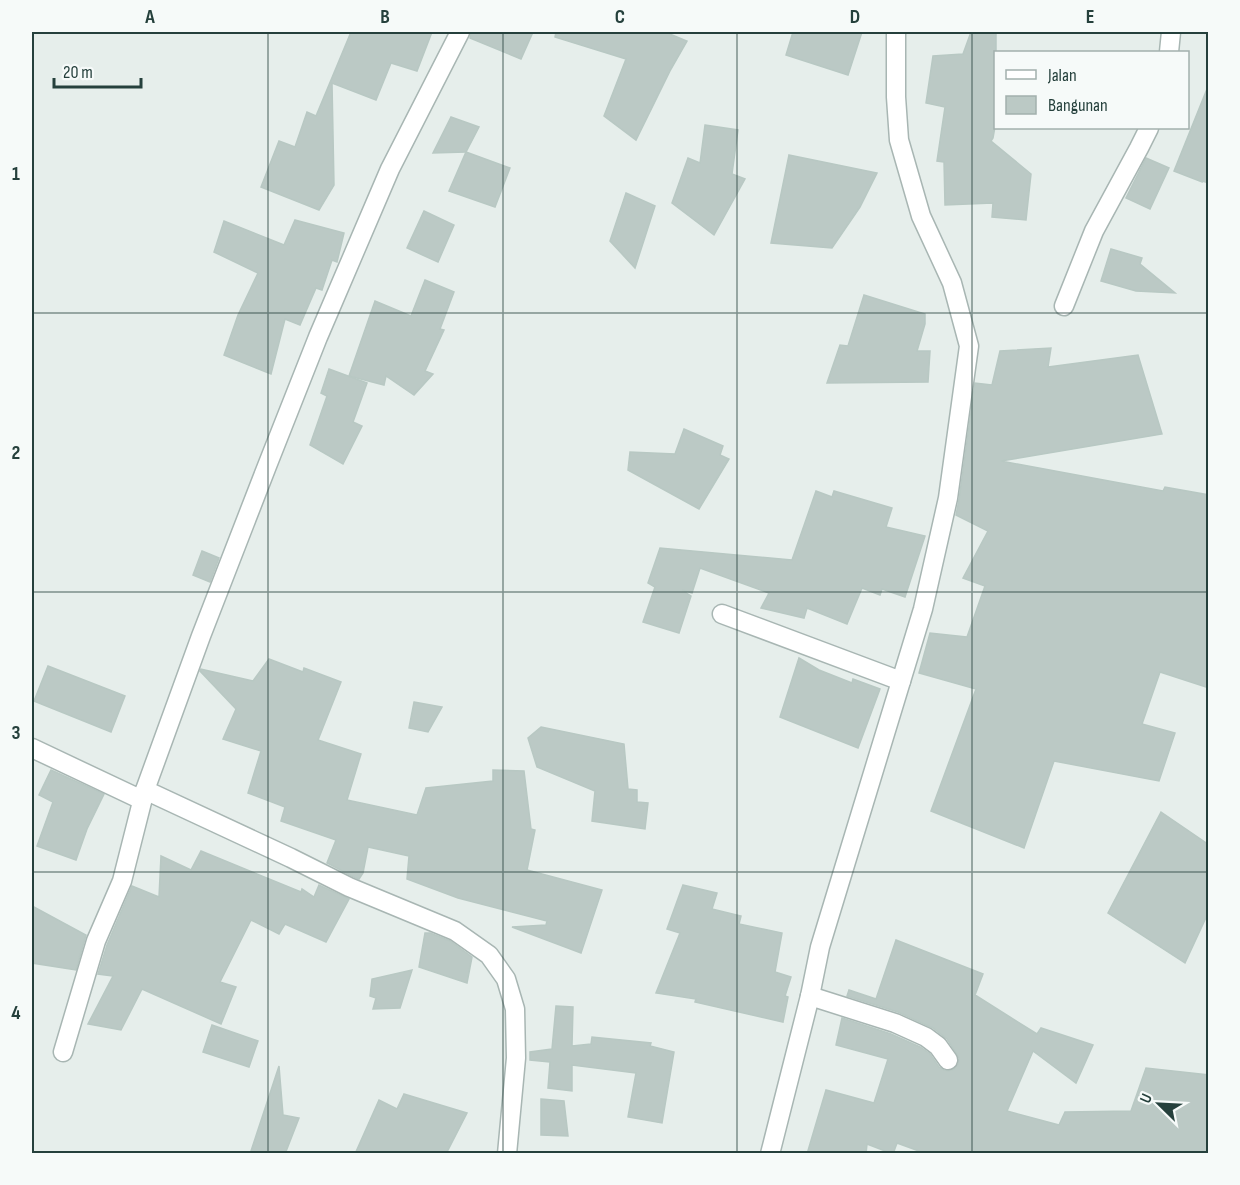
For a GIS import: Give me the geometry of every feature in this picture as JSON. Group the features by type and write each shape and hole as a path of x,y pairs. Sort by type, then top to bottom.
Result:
{"street":[{"path":"63,1052 96,941 122,881 144,795 201,636 318,337 390,169 460,32"},
{"path":"770,1154 820,947 923,609 948,498 969,346 952,283 921,216 899,140 896,97 896,32"},
{"path":"1169,51 1171,32"},
{"path":"1064,306 1094,231 1148,129"},
{"path":"722,614 901,681"},
{"path":"32,748 291,858 349,887 455,931 489,955 506,979 515,1009 516,1058 507,1154"},
{"path":"810,996 895,1023 926,1037 939,1046 948,1060"}],"building":[{"path":"351,32 432,32 417,71 391,63 376,100 332,83 334,185 319,210 261,187 279,141 295,147 307,112 316,116"},
{"path":"471,32 533,32 521,59 470,38"},
{"path":"556,32 665,32 687,41 636,140 604,116 626,59 555,37"},
{"path":"793,32 862,32 848,75 786,55"},
{"path":"971,32 996,32 995,129 991,141 1031,174 1026,220 992,217 993,203 945,205 944,162 937,161 945,107 926,103 933,56 963,54"},
{"path":"1207,89 1209,89 1209,183 1174,171"},
{"path":"451,117 479,127 466,152 433,153"},
{"path":"705,125 738,130 732,174 745,179 714,235 672,203 688,158 700,163"},
{"path":"466,152 510,168 495,207 449,191"},
{"path":"789,155 877,173 860,207 832,248 771,243"},
{"path":"1146,158 1169,168 1150,209 1126,198"},
{"path":"626,193 655,206 635,268 610,241"},
{"path":"424,211 454,225 438,262 407,248"},
{"path":"295,220 344,233 337,262 332,260 322,290 316,288 300,325 285,319 271,374 224,355 238,315 258,273 214,252 224,221 284,245"},
{"path":"1111,249 1142,258 1140,264 1175,293 1136,291 1101,281"},
{"path":"425,280 454,292 440,329 444,330 425,371 433,374 414,395 386,376 384,385 349,376 375,301 411,316"},
{"path":"864,295 925,314 925,324 917,351 930,351 928,382 827,383 840,345 848,346"},
{"path":"1051,348 1048,367 1138,355 1162,434 1001,461 1163,491 1165,487 1209,495 1209,688 1160,672 1142,724 1175,733 1159,781 1054,761 1024,848 931,811 976,689 919,673 930,633 967,637 985,586 963,578 988,531 956,515 975,383 992,385 1000,351"},
{"path":"329,369 367,383 353,422 362,426 343,464 310,445 327,396 321,393"},
{"path":"684,429 723,446 720,455 729,459 699,509 628,470 630,452 675,454"},
{"path":"816,491 832,497 834,491 892,508 886,527 925,536 905,597 882,589 880,595 862,588 847,624 807,608 804,618 761,608 769,593 700,568 692,593 682,590 691,596 679,633 643,622 655,587 648,583 660,548 792,560"},
{"path":"202,551 219,558 210,582 193,575"},
{"path":"799,658 819,670 852,683 853,679 880,689 858,748 780,717"},
{"path":"269,659 303,672 304,668 341,682 318,740 361,754 347,800 417,815 426,788 493,781 493,770 524,771 531,829 535,830 527,870 602,890 581,953 512,927 546,925 547,921 458,898 407,879 409,856 368,847 363,873 359,879 354,877 327,863 336,840 281,821 285,807 248,793 261,751 223,739 236,709 200,671 201,669 253,681"},
{"path":"48,666 125,696 111,732 34,701"},
{"path":"414,702 442,707 428,732 409,728"},
{"path":"541,727 624,744 628,789 637,790 637,802 648,803 645,829 592,821 595,791 537,767 528,738"},
{"path":"51,770 104,794 87,829 76,860 37,846 53,802 39,795"},
{"path":"1161,812 1209,845 1209,911 1185,963 1108,913"},
{"path":"201,851 301,892 302,889 314,897 319,885 349,899 326,942 285,924 279,934 251,920 220,982 236,987 221,1024 142,989 121,1030 88,1024 113,976 98,974 107,945 132,886 159,897 161,856 191,870"},
{"path":"683,885 717,893 712,909 741,916 739,924 782,933 775,972 791,977 785,996 788,997 783,1022 695,1002 696,999 656,993 680,933 667,929"},
{"path":"32,906 86,935 76,970 32,963"},
{"path":"425,933 450,941 472,957 467,983 419,967"},
{"path":"896,940 983,974 975,995 1037,1034 1041,1028 1093,1045 1076,1083 1033,1051 1007,1111 1059,1125 1065,1112 1131,1111 1146,1068 1209,1075 1209,1154 927,1154 897,1143 893,1154 867,1144 866,1154 807,1154 826,1090 874,1103 888,1059 836,1045 842,1018 891,1034 920,1047 930,1054 944,1070 954,1069 958,1064 959,1058 947,1039 933,1028 898,1012 847,996 849,990 876,999"},
{"path":"412,970 400,1008 373,1009 376,998 370,996 372,979"},
{"path":"556,1006 573,1007 572,1046 591,1044 592,1037 651,1043 650,1046 674,1052 662,1123 628,1117 636,1073 572,1065 572,1091 548,1088 550,1062 530,1060 530,1052 552,1049"},
{"path":"212,1025 258,1041 249,1067 203,1052"},
{"path":"279,1066 283,1115 299,1118 285,1154 250,1154"},
{"path":"404,1094 467,1113 446,1154 355,1154 379,1100 397,1109"},
{"path":"541,1099 564,1101 568,1136 541,1135"}]}
